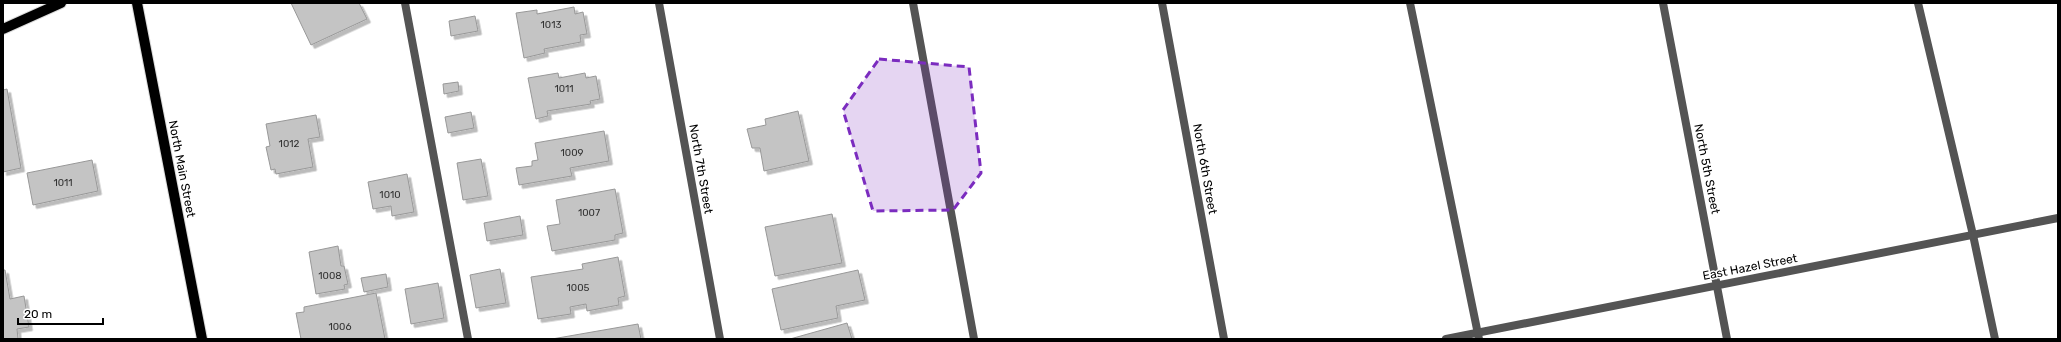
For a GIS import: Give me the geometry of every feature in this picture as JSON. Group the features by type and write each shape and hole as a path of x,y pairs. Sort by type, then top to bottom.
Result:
{"main road":[{"path":"3,29 61,3"},
{"name":"North Main Street","path":"137,3 202,339"}],"street":[{"path":"405,3 468,339"},
{"name":"North 7th Street","path":"659,3 720,339"},
{"path":"913,3 974,339"},
{"name":"North 6th Street","path":"1162,3 1224,339"},
{"path":"1410,3 1478,336"},
{"name":"North 5th Street","path":"1663,3 1727,339"},
{"path":"1918,3 1974,235 1995,339"},
{"name":"East Hazel Street","path":"1446,339 1478,336 1717,286 2058,218"}],"highlighted area":[{"path":"879,59 969,67 981,173 953,210 873,211 843,110"}],"building":[{"path":"291,3 359,3 367,19 311,45"},
{"path":"574,7 575,14 583,12 587,34 580,35 581,42 544,49 545,53 524,58 516,13 537,10 537,14"},
{"path":"475,16 478,31 451,36 449,21"},
{"path":"558,73 559,78 585,73 586,78 596,76 600,99 590,101 591,104 547,111 548,116 536,119 528,78"},
{"path":"458,82 459,91 444,94 443,84"},
{"path":"7,89 21,168 3,172 3,90"},
{"path":"798,111 809,161 764,171 760,148 752,148 747,129 766,125 765,119"},
{"path":"471,112 474,128 448,133 445,117"},
{"path":"316,115 320,137 308,139 313,167 276,174 275,169 271,170 266,147 270,146 266,124"},
{"path":"604,131 609,161 570,168 572,176 519,185 516,168 532,166 532,161 538,160 535,143"},
{"path":"481,159 488,196 463,200 457,163"},
{"path":"92,160 98,191 33,205 27,173"},
{"path":"407,174 414,212 392,216 391,206 373,209 368,182"},
{"path":"615,189 623,233 615,235 615,240 552,251 547,226 560,224 556,200"},
{"path":"832,214 842,263 775,276 765,227"},
{"path":"520,216 523,235 487,241 484,223"},
{"path":"338,246 341,266 344,266 348,284 344,285 345,289 316,294 309,252"},
{"path":"618,257 625,296 618,298 619,305 587,311 586,304 570,307 571,314 538,319 531,277 583,269 582,264"},
{"path":"500,269 506,303 476,308 470,275"},
{"path":"3,270 5,270 10,299 24,296 29,327 17,329 18,339 3,339"},
{"path":"858,270 865,300 836,306 838,318 781,330 772,289"},
{"path":"386,274 388,287 364,292 361,278"},
{"path":"438,283 444,318 411,324 405,289"},
{"path":"376,293 385,339 301,339 296,313 304,312 304,307"},
{"path":"847,323 852,339 790,339"},
{"path":"638,324 641,339 552,339"}]}
